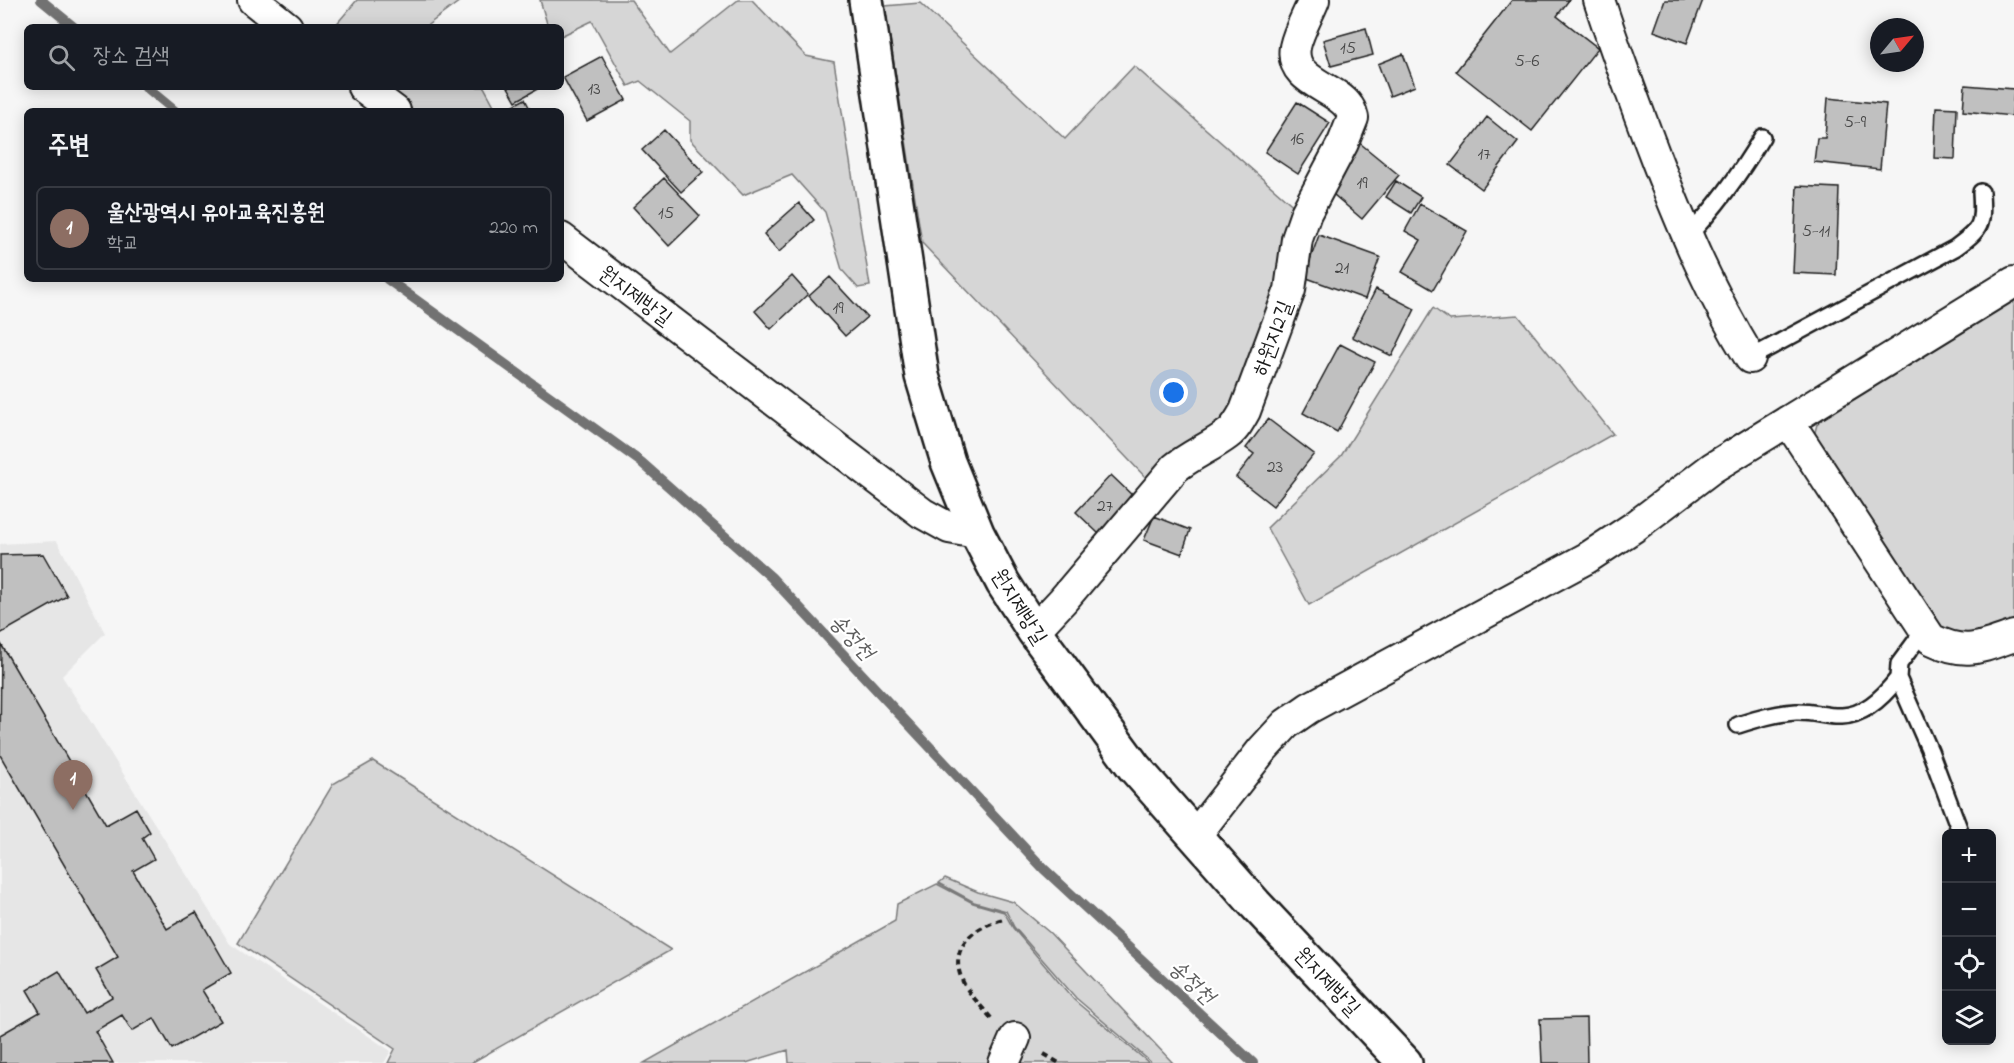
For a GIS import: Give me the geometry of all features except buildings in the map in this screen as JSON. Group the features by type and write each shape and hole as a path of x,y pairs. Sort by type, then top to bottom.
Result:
{"street":[{"path":"254,0 283,24"},
{"path":"866,0 922,376 948,462 977,533"},
{"name":"하원지2길","path":"1034,631 1175,468 1187,458 1228,434 1236,427 1245,411 1290,290 1297,239 1306,213 1347,135 1353,118 1347,104 1313,82 1300,70 1294,57 1295,46 1314,0"},
{"path":"1599,0 1624,75 1687,237 1725,316 1750,358"},
{"path":"367,90 391,108"},
{"name":"원지제방길","path":"564,240 922,513 949,528 977,533 1003,583 1034,631 1134,767 1255,904 1405,1063"},
{"path":"1195,836 1262,750 1286,724 1319,703 1587,558 1634,527 1712,468 2014,282"},
{"path":"1788,421 1931,639 1962,650 1977,648 2014,636"}],"lane":[{"path":"1687,237 1709,214 1739,175 1762,137"},
{"path":"1750,358 1955,248 1975,233 1983,219 1981,192"},
{"path":"1924,630 1899,664 1898,678 1959,829"},
{"path":"1738,725 1771,715 1798,712 1843,716 1857,712 1872,705 1898,678"}],"path":[{"path":"1004,919 986,925 969,936 957,958 959,972 965,985 994,1021 1010,1050 1059,1063"}],"shaded area":[{"path":"357,0 465,0 460,1 429,24 337,24"},
{"path":"540,0 631,0 670,54 738,0 752,0 806,56 834,62 870,286 858,288 842,270 825,212 792,175 743,195 690,140 690,121 640,81 628,86 592,21 564,35 564,24 547,24"},
{"path":"920,3 1065,139 1134,66 1297,209 1285,265 1241,406 1149,481 922,243 885,6"},
{"path":"389,90 486,90 495,108 411,108"},
{"path":"2014,293 2014,629 1979,640 1936,629 1812,444 1817,424 1829,411"},
{"path":"1433,308 1450,320 1518,315 1613,434 1309,605 1267,528 1341,456"},
{"path":"57,541 105,633 62,676 230,944 391,1051 384,1063 0,1063 0,544"},
{"path":"373,761 671,950 471,1063 388,1063 395,1049 238,943 333,784"},
{"path":"945,878 978,892 1013,902 1050,933 1173,1063 1152,1063 1076,998 1014,927 1006,911 974,902 939,883"},
{"path":"937,884 973,903 1004,912 1013,928 1074,1000 1149,1063 789,1063 788,1050 746,1063 644,1063 895,921 897,904"}],"waterway":[{"name":"송정천","path":"41,0 70,24"},
{"name":"송정천","path":"150,90 171,108"},
{"name":"송정천","path":"391,282 641,462 771,577 1044,869 1253,1063"}],"place":[{"name":"울산광역시 유아교육진흥원","path":"73,810"}]}
